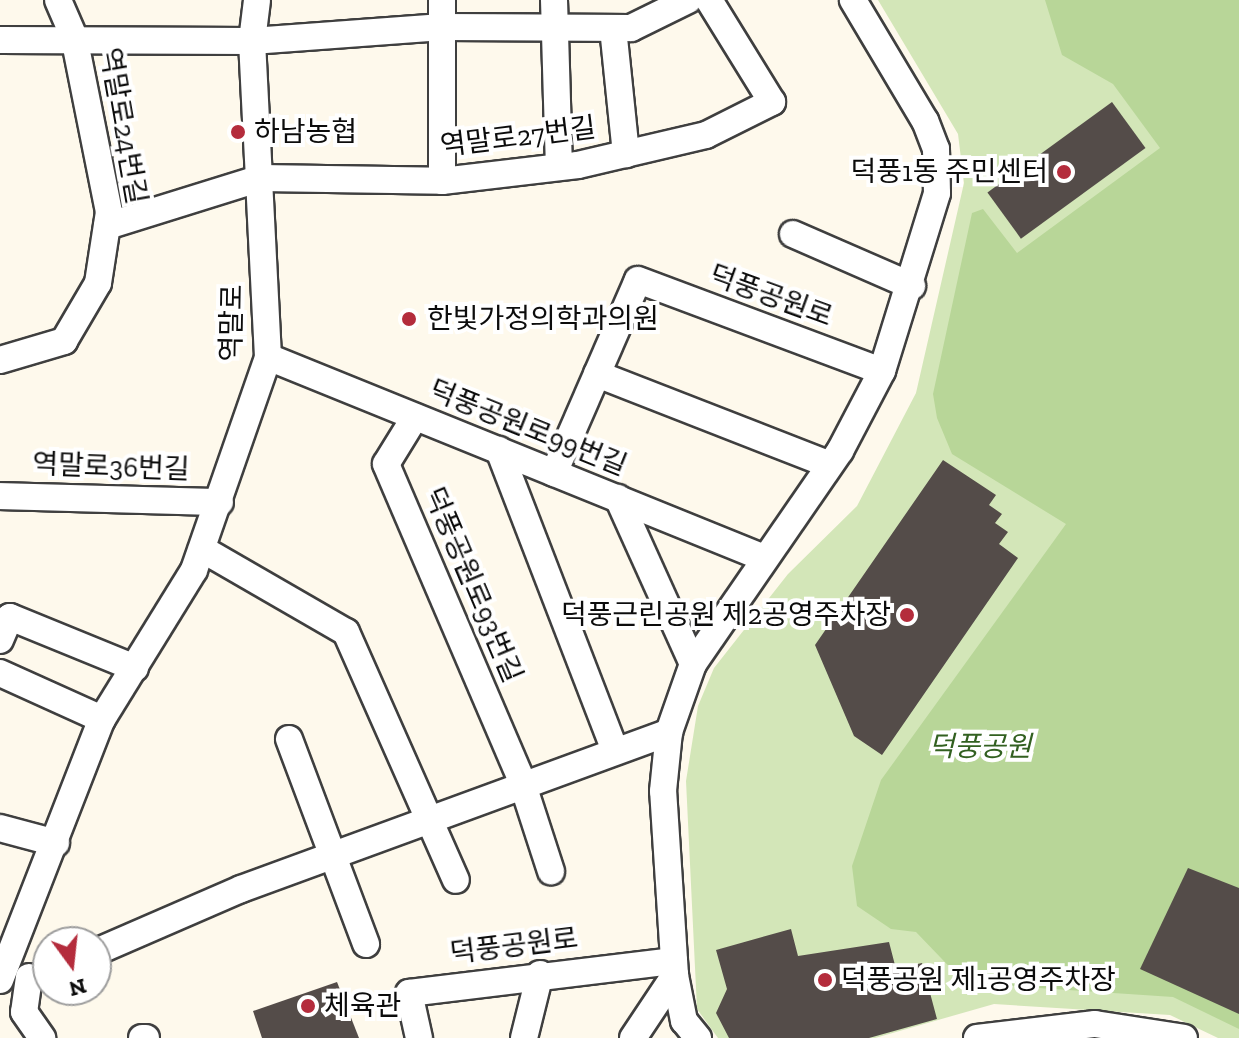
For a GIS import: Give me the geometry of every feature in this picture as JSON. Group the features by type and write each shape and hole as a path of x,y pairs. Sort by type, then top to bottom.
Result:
{"street":[{"name":"역말로24번길","path":"0,360 64,341 98,283 107,226 74,37 58,0"},
{"name":"역말로","path":"0,981 102,719 135,668 202,549 268,357 252,41 257,0"},
{"path":"442,0 442,181"},
{"path":"554,0 561,28 559,167"},
{"name":"역말로24번길","path":"0,40 74,37 252,41 442,27 631,28 688,0"},
{"name":"역말로27번길","path":"107,226 261,178 442,181 559,167 706,135 772,102 709,0"},
{"path":"698,1038 684,1021 675,968 663,791 669,732 693,664 828,464 882,371 912,286 937,193 936,149 853,0"},
{"path":"613,28 626,154"},
{"path":"793,234 912,286"},
{"name":"덕풍공원로","path":"597,374 638,280 882,371"},
{"name":"덕풍공원로99번길","path":"268,357 764,558"},
{"path":"554,473 597,374 828,464"},
{"name":"덕풍공원로93번길","path":"415,417 386,464 522,782"},
{"path":"499,450 615,750"},
{"name":"역말로36번길","path":"0,496 220,502"},
{"path":"618,498 693,664"},
{"path":"202,549 346,632 363,655 427,819 456,880"},
{"path":"0,640 10,617 135,668"},
{"path":"0,673 102,719"},
{"path":"112,945 336,853 522,782 669,732"},
{"path":"289,739 336,853 366,944"},
{"path":"522,782 551,871"},
{"path":"0,828 56,843"},
{"path":"633,1038 675,968"},
{"name":"덕풍공원로","path":"419,1038 409,993 540,974 675,968"},
{"path":"524,1038 540,974"},
{"path":"0,981 32,976"},
{"path":"32,991 24,1012 42,1038"},
{"path":"977,1038 1027,1033 1123,1033 1184,1038"}],"green space":[{"name":"덕풍공원","path":"878,0 1239,0 1239,1038 1218,1038 1170,1015 994,1004 875,1038 718,1038 697,1009 686,781 698,706 714,668 788,574 857,506 916,393 964,183 958,134"},
{"name":"덕풍공원","path":"1045,0 1239,0 1239,1029 1173,997 965,983 916,932 891,929 857,906 852,866 881,780 1066,524 952,454 937,418 933,394 972,213 983,209 1017,253 1160,148 1113,84 1062,55"}],"building":[{"name":"덕풍1동 주민센터","path":"1112,102 1146,148 1021,239 987,193"},
{"name":"덕풍근린공원 제2공영주차장","path":"943,460 996,495 989,505 1002,514 995,523 1008,532 999,544 1018,558 882,755 854,736 815,645"},
{"path":"1188,868 1239,888 1239,1014 1140,969"},
{"name":"덕풍공원 제1공영주차장","path":"791,929 798,956 889,942 896,969 922,963 937,1019 869,1038 729,1038 716,1013 727,989 716,950"},
{"name":"체육관","path":"337,982 359,1038 262,1038 253,1011"}],"place":[{"name":"하남농협","path":"238,132"},
{"name":"덕풍1동 주민센터","path":"1064,172"},
{"name":"한빛가정의학과의원","path":"409,319"},
{"name":"덕풍근린공원 제2공영주차장","path":"907,615"},
{"name":"덕풍공원 제1공영주차장","path":"825,980"},
{"name":"체육관","path":"308,1006"}]}
